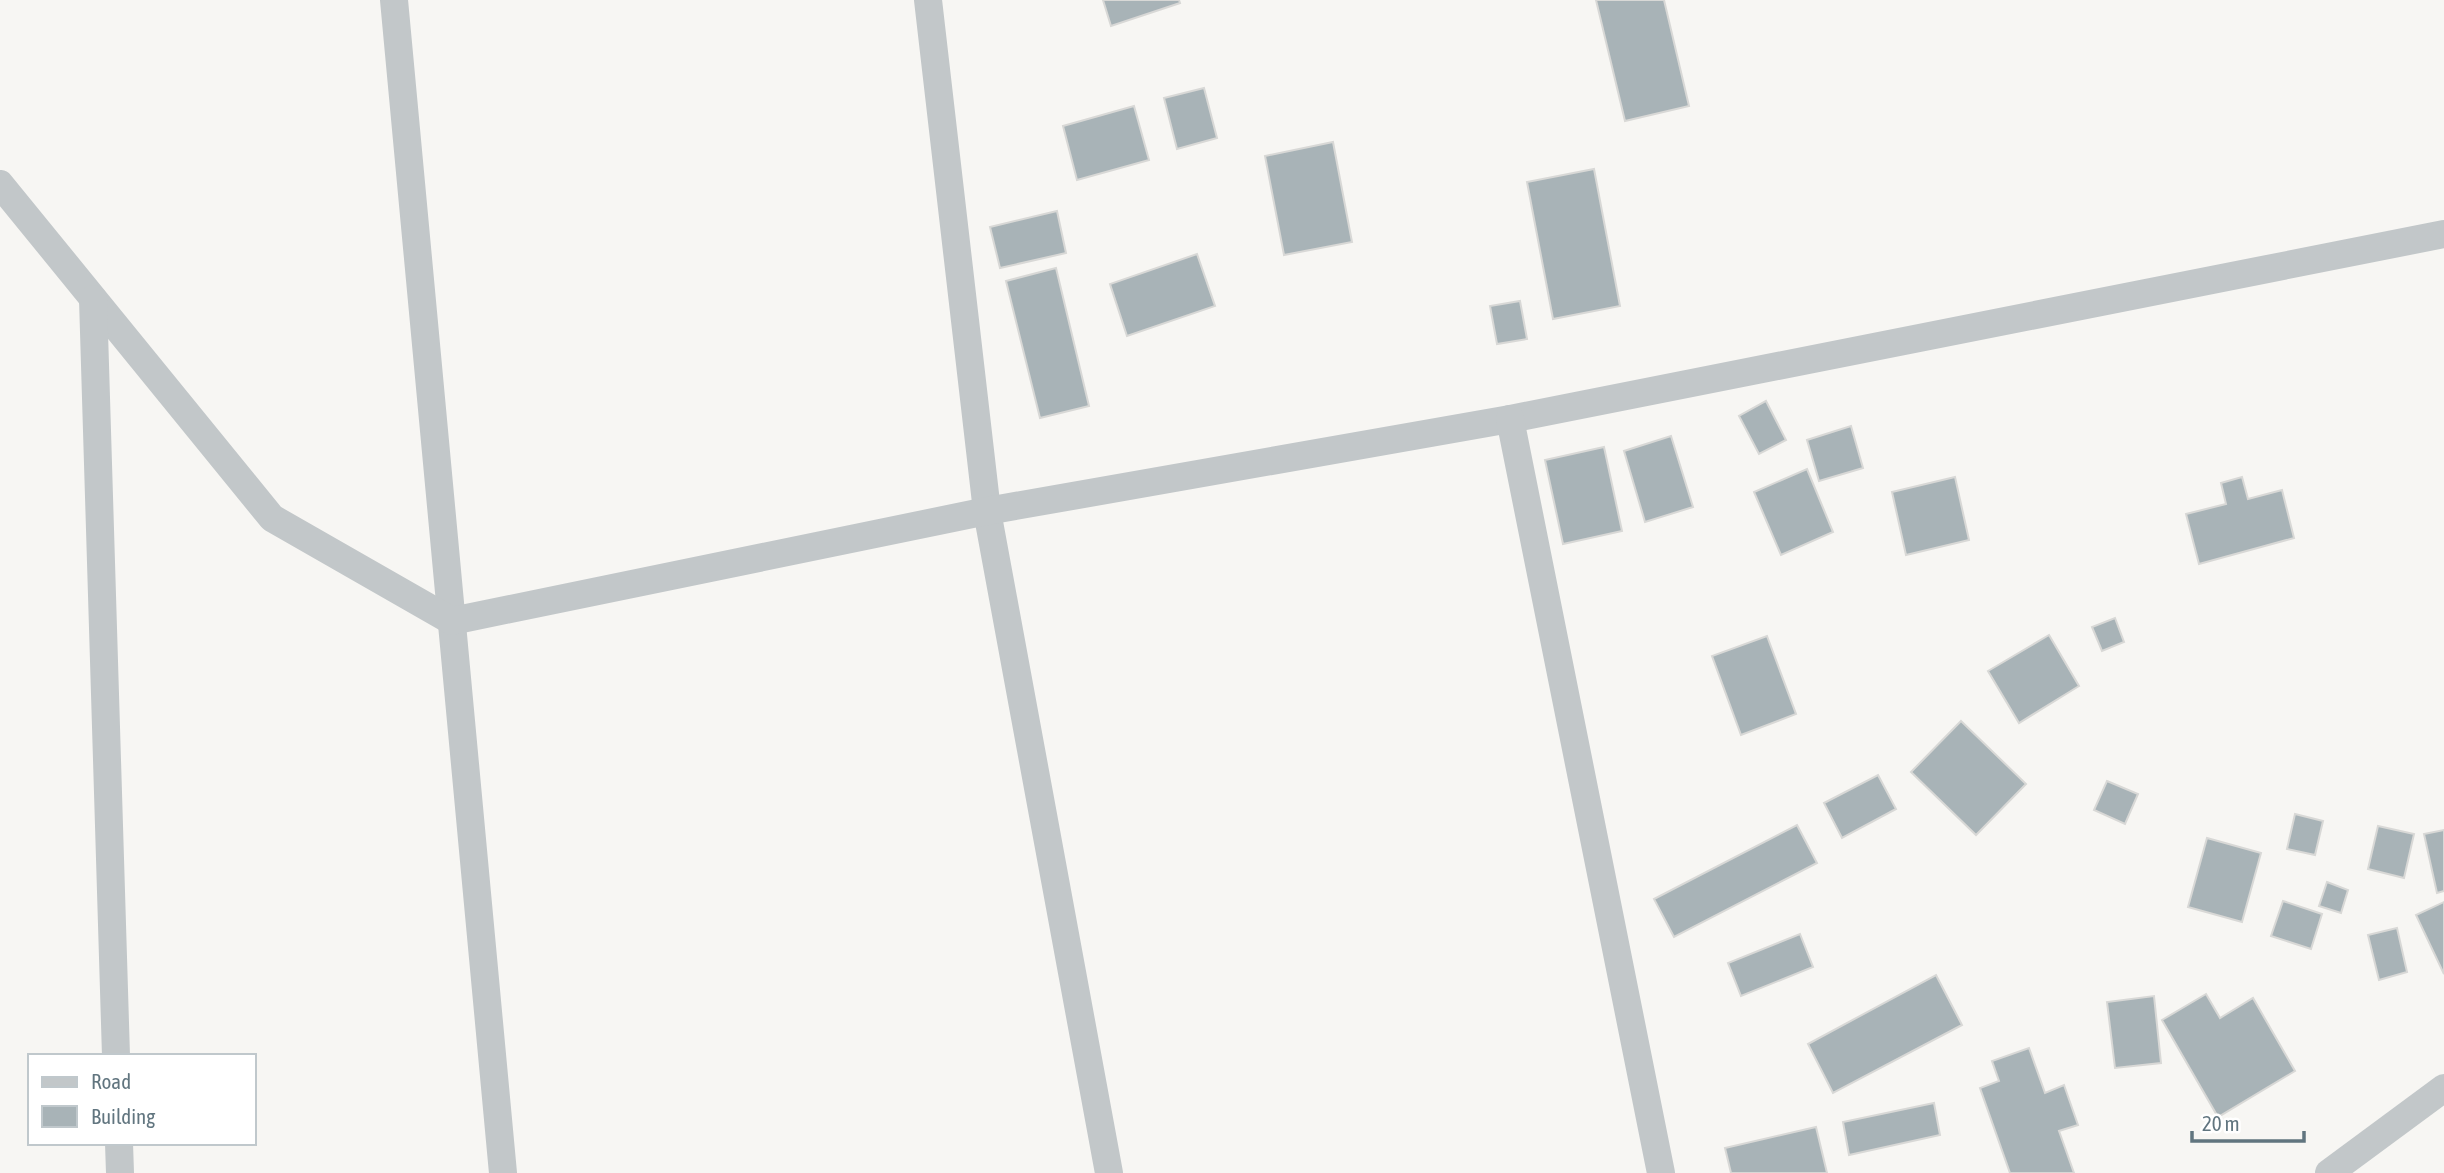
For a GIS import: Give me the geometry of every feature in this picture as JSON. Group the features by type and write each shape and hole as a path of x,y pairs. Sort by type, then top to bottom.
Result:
{"street":[{"path":"394,0 503,1173"},
{"path":"928,0 987,511 1109,1173"},
{"path":"0,184 272,518 452,621 987,511 1510,419 2444,234"},
{"path":"93,299 117,1054"},
{"path":"1510,419 1661,1173"},
{"path":"2329,1173 2444,1088"},
{"path":"119,1145 120,1173"}],"building":[{"path":"1103,0 1179,0 1180,3 1111,26"},
{"path":"1596,0 1664,0 1689,106 1625,121"},
{"path":"1204,88 1217,138 1177,149 1164,98"},
{"path":"1134,106 1149,160 1077,180 1063,126"},
{"path":"1333,142 1352,242 1284,255 1265,156"},
{"path":"1594,169 1620,306 1553,319 1527,182"},
{"path":"1057,211 1066,253 1000,268 990,227"},
{"path":"1197,254 1215,306 1127,336 1110,284"},
{"path":"1056,268 1089,406 1040,418 1006,281"},
{"path":"1520,301 1527,339 1497,344 1490,306"},
{"path":"1766,401 1786,440 1759,454 1739,416"},
{"path":"1851,426 1863,468 1819,481 1807,440"},
{"path":"1671,436 1693,507 1645,522 1624,451"},
{"path":"1604,447 1622,531 1563,544 1545,460"},
{"path":"1807,469 1833,532 1781,555 1754,492"},
{"path":"1955,477 1969,540 1906,555 1892,492"},
{"path":"2242,477 2248,499 2282,490 2294,538 2199,564 2186,514 2226,504 2221,483"},
{"path":"2115,618 2124,642 2102,651 2092,627"},
{"path":"2049,635 2079,686 2019,723 1988,671"},
{"path":"1767,636 1796,714 1741,735 1712,656"},
{"path":"1961,721 2026,784 1976,835 1911,772"},
{"path":"1878,775 1896,809 1842,838 1824,803"},
{"path":"2107,781 2138,794 2125,824 2094,810"},
{"path":"2295,814 2323,821 2315,855 2287,849"},
{"path":"1797,825 1817,863 1674,937 1654,899"},
{"path":"2378,826 2414,834 2404,878 2368,869"},
{"path":"2444,830 2444,891 2437,893 2424,834"},
{"path":"2207,838 2261,853 2242,922 2188,907"},
{"path":"2327,882 2348,890 2341,913 2319,906"},
{"path":"2283,901 2322,914 2311,949 2271,936"},
{"path":"2444,902 2444,974 2416,915"},
{"path":"2397,928 2407,972 2379,980 2368,935"},
{"path":"1800,934 1813,967 1741,996 1728,963"},
{"path":"1936,975 1962,1025 1833,1093 1808,1044"},
{"path":"2206,994 2220,1018 2253,998 2295,1071 2218,1117 2162,1020"},
{"path":"2154,996 2161,1063 2115,1068 2107,1002"},
{"path":"2029,1048 2045,1093 2064,1085 2078,1125 2059,1131 2074,1173 2010,1173 1980,1088 1999,1081 1992,1061"},
{"path":"1934,1103 1940,1135 1849,1155 1843,1122"},
{"path":"1816,1127 1827,1173 1731,1173 1725,1148"}]}
